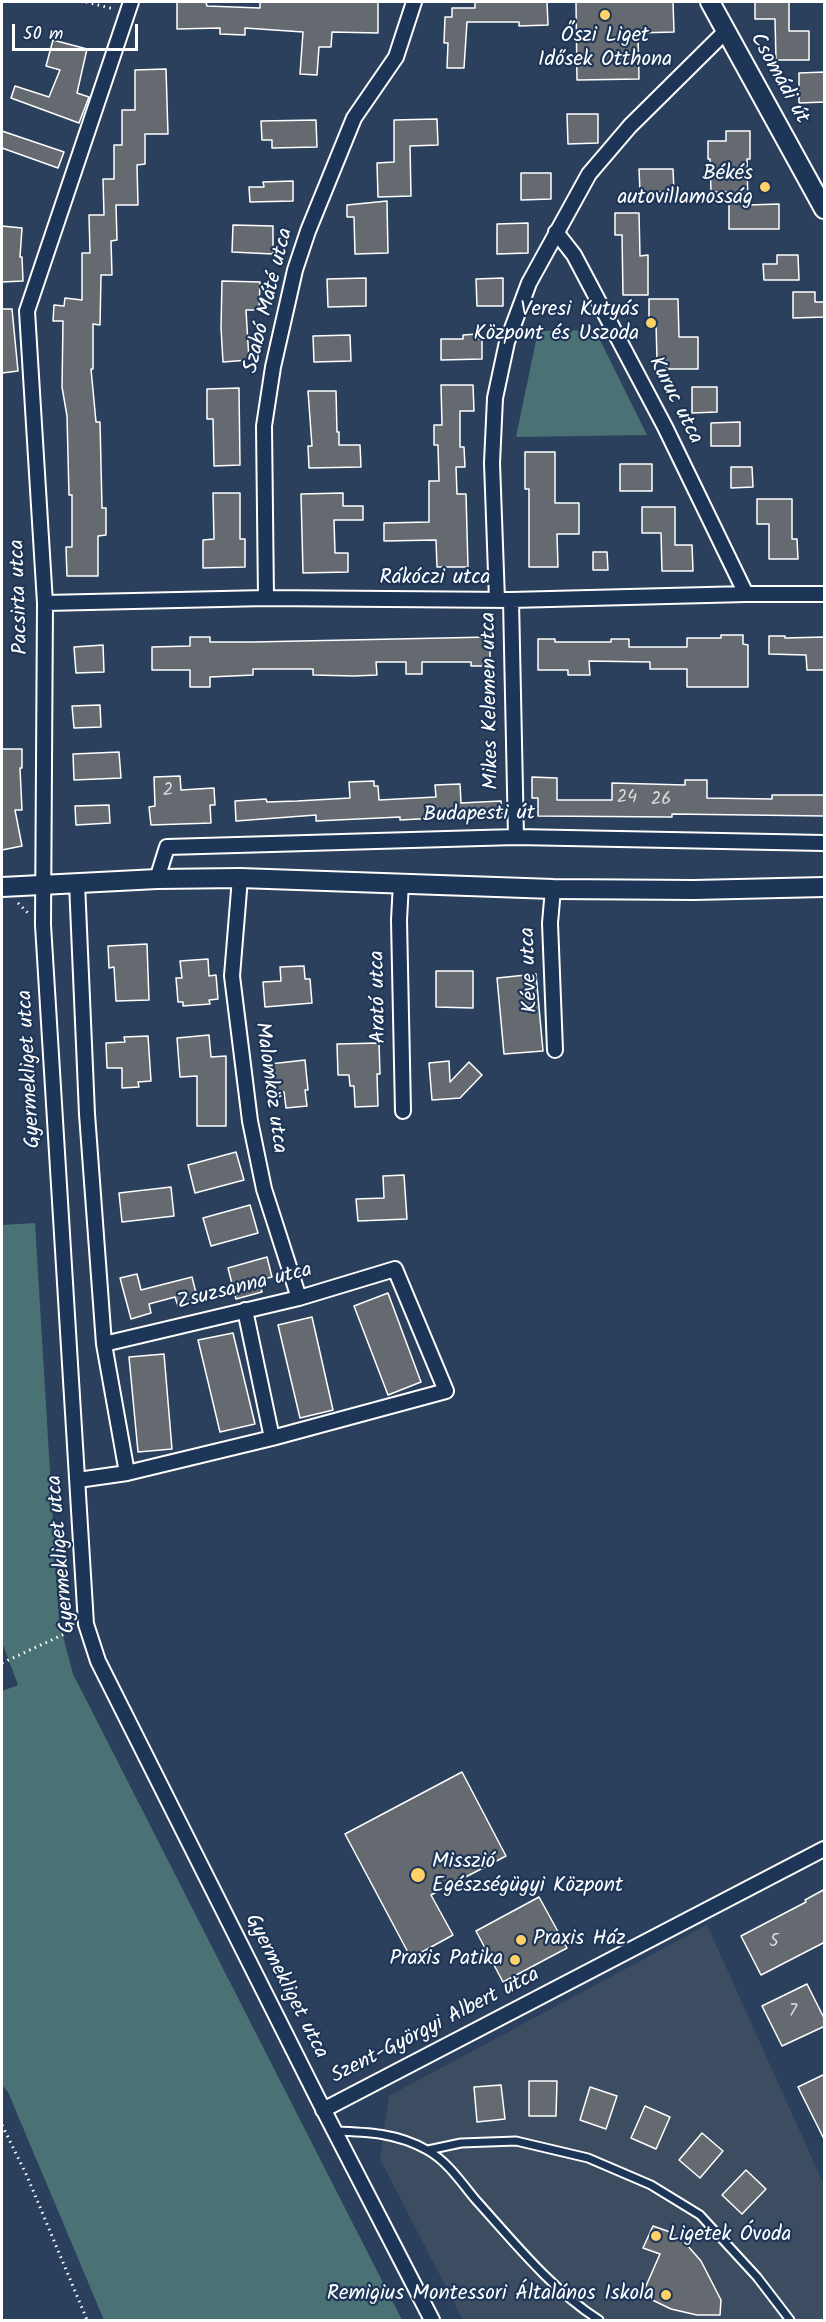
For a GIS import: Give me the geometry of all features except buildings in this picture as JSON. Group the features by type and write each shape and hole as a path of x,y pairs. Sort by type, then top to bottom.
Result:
{"street":[{"name":"Szabó Máté utca","path":"266,598 264,426 273,367 295,270 312,220 354,118 396,57 414,2"},
{"name":"Csomádi út","path":"710,2 819,190 825,209"},
{"name":"Pacsirta utca","path":"44,884 45,603 27,311 129,7"},
{"name":"Mikes Kelemen utca","path":"516,837 504,600 492,463 495,398 507,342 529,284 589,174 630,126 726,31"},
{"name":"Kuruc utca","path":"556,232 574,255 665,427 746,594"},
{"name":"Rákóczi utca","path":"45,603 266,598 504,600 825,594"},
{"name":"Budapesti út","path":"157,879 167,847 516,837 825,843"},
{"path":"2,887 157,879 240,878 553,889 694,890 825,887"},
{"name":"Malomköz utca","path":"240,878 232,976 250,1121 264,1189 299,1298"},
{"path":"77,883 87,1114 104,1344 127,1473"},
{"name":"Arató utca","path":"401,883 399,920 403,1111"},
{"name":"Gyermekliget utca","path":"44,884 44,936 86,1624 98,1661 323,2110 432,2320"},
{"name":"Kéve utca","path":"553,889 550,923 555,1050"},
{"name":"Zsuzsanna utca","path":"104,1344 299,1298 395,1269 446,1391 272,1438"},
{"path":"78,1480 127,1473 272,1438 245,1310"},
{"name":"Szent-Györgyi Albert utca","path":"323,2110 825,1849"}],"lane":[{"path":"334,2131 383,2133 428,2150 446,2165 531,2262 587,2313 599,2320"},
{"path":"428,2150 461,2143 516,2141 588,2158 651,2185 700,2215 757,2277 790,2320"}],"path":[{"path":"86,2 129,7"},
{"path":"2,1663 86,1624"},
{"path":"2,2125 27,2176 87,2320"}],"shaded area":[{"path":"707,1925 824,2185 824,2320 463,2320 380,2159 389,2096"}],"green space":[{"path":"595,330 647,435 516,437 538,331"},
{"path":"35,1223 59,1621 73,1674 402,2320 104,2320 8,2092 2,2085 2,1691 18,1685 2,1642 2,1225"}],"place":[{"name":"Őszi Liget Idősek Otthona","path":"605,15"},
{"name":"Békés autovillamosság","path":"765,187"},
{"name":"Veresi Kutyás Központ és Uszoda","path":"651,323"},
{"name":"Misszió Egészségügyi Központ","path":"418,1875"},
{"name":"Praxis Ház","path":"521,1940"},
{"name":"Praxis Patika","path":"515,1960"},
{"name":"Ligetek Óvoda","path":"656,2236"},
{"name":"Remigius Montessori Általános Iskola","path":"666,2295"}]}
